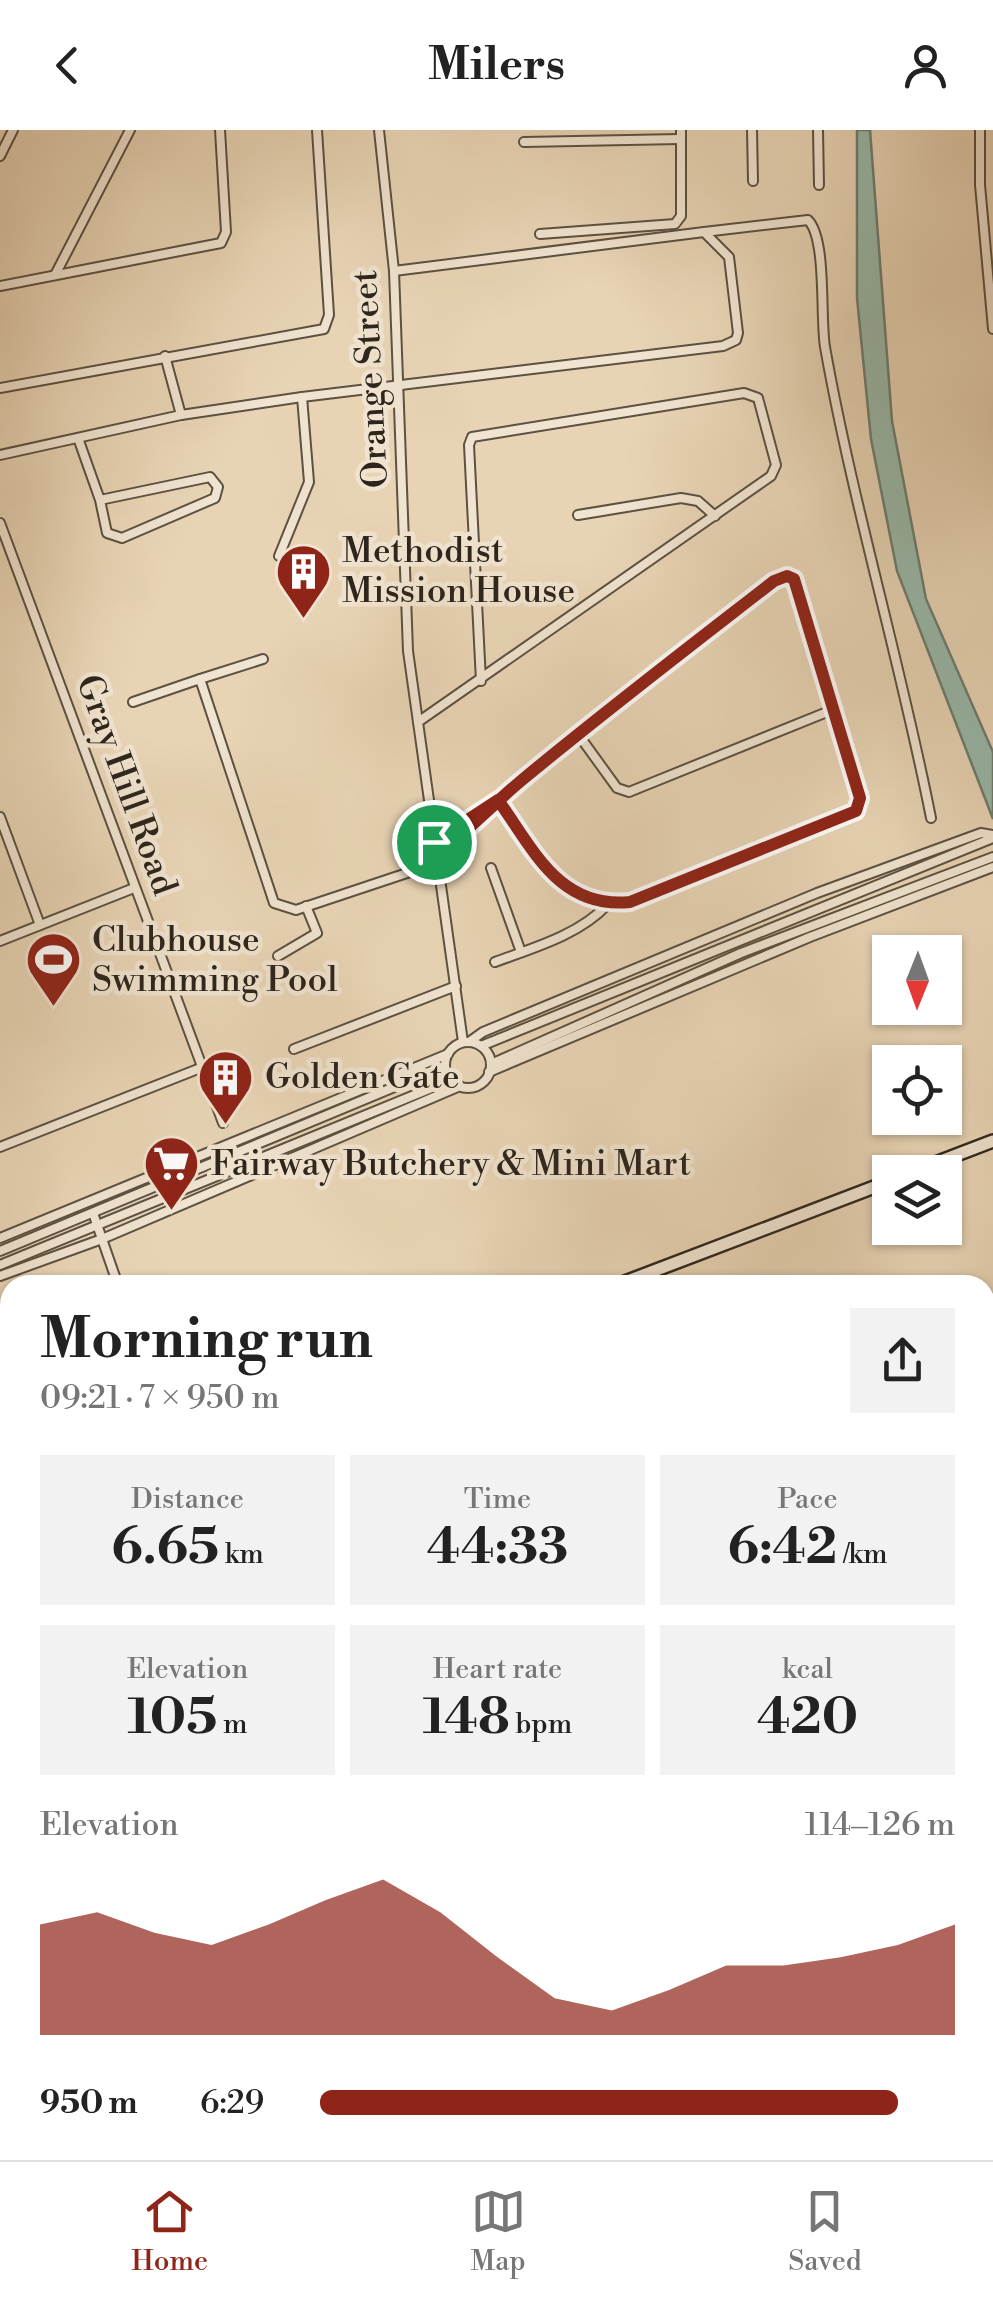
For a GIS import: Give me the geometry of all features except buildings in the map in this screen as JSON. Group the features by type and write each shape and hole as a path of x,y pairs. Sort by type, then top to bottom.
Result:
{"main road":[{"path":"958,1155 993,1142"},
{"path":"643,1275 872,1188"}],"street":[{"path":"0,156 13,130"},
{"path":"55,275 130,130"},
{"path":"0,286 220,243 226,232 220,130"},
{"path":"0,388 326,327 329,315 316,130"},
{"name":"Orange Street","path":"378,130 394,271 408,651 436,860 467,1042"},
{"path":"752,130 753,181"},
{"path":"818,130 819,185"},
{"path":"980,130 980,185 993,329"},
{"path":"524,142 680,135 681,216 675,224 540,234"},
{"path":"394,271 808,220 813,224 828,360 930,818"},
{"path":"0,455 181,415 723,346 736,340 729,257 704,232"},
{"path":"165,356 181,415"},
{"path":"418,722 481,680 715,516 775,471 763,405 752,394 472,437 469,445 481,680"},
{"path":"279,556 308,482 302,397"},
{"path":"78,438 107,533 122,538 214,498 218,487 210,477 100,500"},
{"path":"578,516 682,498 698,502 715,516"},
{"name":"Gray Hill Road","path":"0,523 231,1145"},
{"path":"0,553 10,549"},
{"path":"434,842 475,818 774,581 787,576 798,586 860,798 856,811 630,902 607,904 581,898 564,886 498,800"},
{"path":"133,702 262,660"},
{"path":"200,679 274,903 282,909 306,906 436,860 475,818"},
{"path":"578,734 616,788 628,792 832,710"},
{"path":"0,817 40,925"},
{"path":"0,1238 448,1054 483,1032 818,893 981,833 993,837"},
{"path":"467,1042 480,1046 993,837"},
{"path":"0,1265 456,1083 475,1086 490,1068 741,953 993,857"},
{"path":"490,1068 993,867"},
{"path":"491,868 521,952"},
{"path":"0,940 134,888"},
{"path":"495,962 594,919 607,904"},
{"path":"278,956 317,933 306,906"},
{"path":"294,1049 456,986"},
{"path":"480,1046 490,1068"},
{"path":"448,1054 445,1066 456,1083"},
{"path":"0,1251 445,1066"},
{"path":"0,1147 203,1067"},
{"path":"3,1275 102,1238 456,1083"},
{"path":"93,1213 115,1275"}],"shaded area":[{"path":"857,130 870,130 892,421 926,599 993,752 993,819 897,571 871,439 857,298"}],"place":[{"name":"Methodist Mission House","path":"303,620"},
{"name":"Clubhouse Swimming Pool","path":"53,1009"},
{"name":"Golden Gate","path":"226,1126"},
{"name":"Fairway Butchery & Mini Mart","path":"172,1213"}],"route":[{"path":"434,842 436,856 459,838 475,818 578,734 774,581 787,576 794,579 860,798 856,811 630,902 607,904 581,898 564,886 498,800 475,818 434,842"}]}
